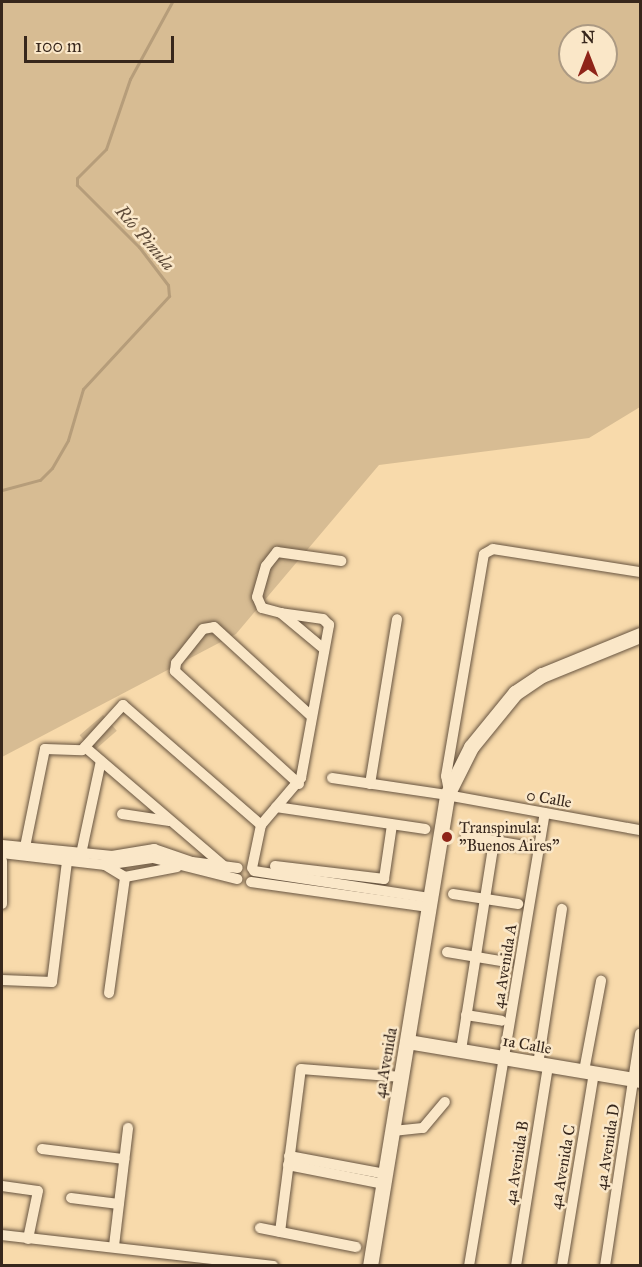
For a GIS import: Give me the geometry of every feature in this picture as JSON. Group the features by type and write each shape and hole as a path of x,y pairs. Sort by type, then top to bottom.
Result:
{"main road":[{"name":"4a Avenida","path":"370,1266 431,903 436,867 436,834 450,792 476,739 515,693 542,675 640,634"}],"street":[{"name":"4a Avenida","path":"450,792 446,776 483,558 493,549 640,572"},
{"path":"2,853 105,865 145,857 177,867 237,879 248,871 261,825 299,784 324,649 327,620 262,608 257,597 266,566 277,552 341,561"},
{"path":"281,613 324,649"},
{"path":"370,784 397,619"},
{"path":"299,784 175,671 176,663 203,629 214,627 311,716"},
{"path":"85,747 118,707 127,705 261,825"},
{"path":"25,847 45,749 85,747 226,867"},
{"path":"81,854 101,761"},
{"name":"0 Calle","path":"332,778 450,792 545,813 640,830"},
{"path":"276,807 425,829"},
{"name":"4a Avenida A","path":"469,1266 506,1058 545,813"},
{"path":"122,814 168,820"},
{"path":"275,866 384,879 392,825"},
{"path":"466,836 524,846"},
{"path":"461,1050 494,841"},
{"path":"2,845 81,854 154,849 226,867 431,903"},
{"path":"2,861 2,904"},
{"path":"2,980 52,982 67,862"},
{"path":"105,865 125,877 177,867"},
{"path":"109,993 125,877"},
{"path":"453,894 518,904"},
{"name":"4a Avenida B","path":"516,1266 562,909"},
{"path":"447,952 507,962"},
{"name":"4a Avenida C","path":"562,1266 601,981"},
{"path":"466,1015 502,1021"},
{"name":"4a Avenida D","path":"605,1266 637,1080 640,1034"},
{"name":"1a Calle","path":"408,1042 637,1080"},
{"path":"280,1232 301,1069 402,1077"},
{"path":"393,1131 423,1128 445,1102"},
{"path":"114,1246 128,1128"},
{"path":"42,1149 124,1159"},
{"path":"288,1160 385,1179"},
{"path":"2,1186 38,1191 28,1239"},
{"path":"71,1198 119,1204"},
{"path":"260,1228 356,1247"},
{"path":"2,1235 114,1246 273,1266"}],"shaded area":[{"path":"2,2 640,2 640,407 589,438 379,465 236,634 2,757"},
{"path":"103,715 117,731 93,751 80,735"}],"waterway":[{"name":"Río Pinula","path":"2,490 40,480 52,468 68,440 83,389 169,296 168,285 139,247 77,185 77,178 106,149 130,79 172,2"}],"place":[{"name":"Transpinula: \"Buenos Aires\"","path":"447,837"}]}
